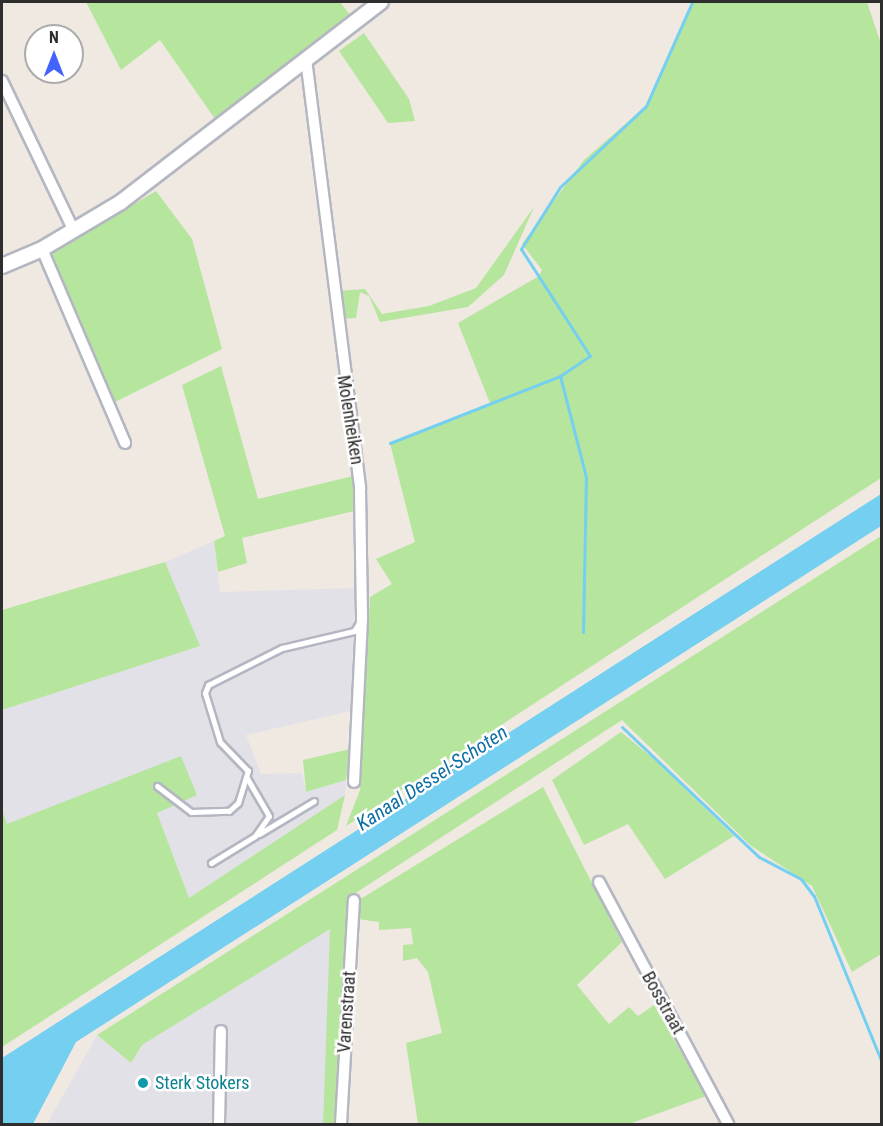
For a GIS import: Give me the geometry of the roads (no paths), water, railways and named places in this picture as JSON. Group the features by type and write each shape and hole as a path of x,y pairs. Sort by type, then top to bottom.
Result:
{"street":[{"path":"2,266 42,249 121,202 381,2"},
{"name":"Molenheiken","path":"306,59 358,467 362,620 354,782"},
{"path":"2,81 74,231"},
{"path":"42,249 125,443"},
{"name":"Bosstraat","path":"599,882 728,1125"},
{"name":"Varenstraat","path":"341,1125 354,900"},
{"path":"219,1125 221,1031"}],"lane":[{"path":"255,836 269,816 247,778 240,758 220,742 205,693 208,685 282,648 354,631 362,620"},
{"path":"157,786 191,812 216,815 238,803 247,778"},
{"path":"211,863 315,801"}],"water":[{"path":"881,494 881,526 76,1042 33,1124 2,1124 2,1058"}],"waterway":[{"path":"583,632 586,477 560,376 590,356 521,249 560,187 646,106 692,2"},
{"path":"390,443 560,376"},
{"path":"622,727 759,857 801,879 814,896 882,1063"}],"place":[{"name":"Sterk Stokers","path":"143,1083"}],"water label":[{"name":"Kanaal Dessel-Schoten","path":"432,778"}]}
